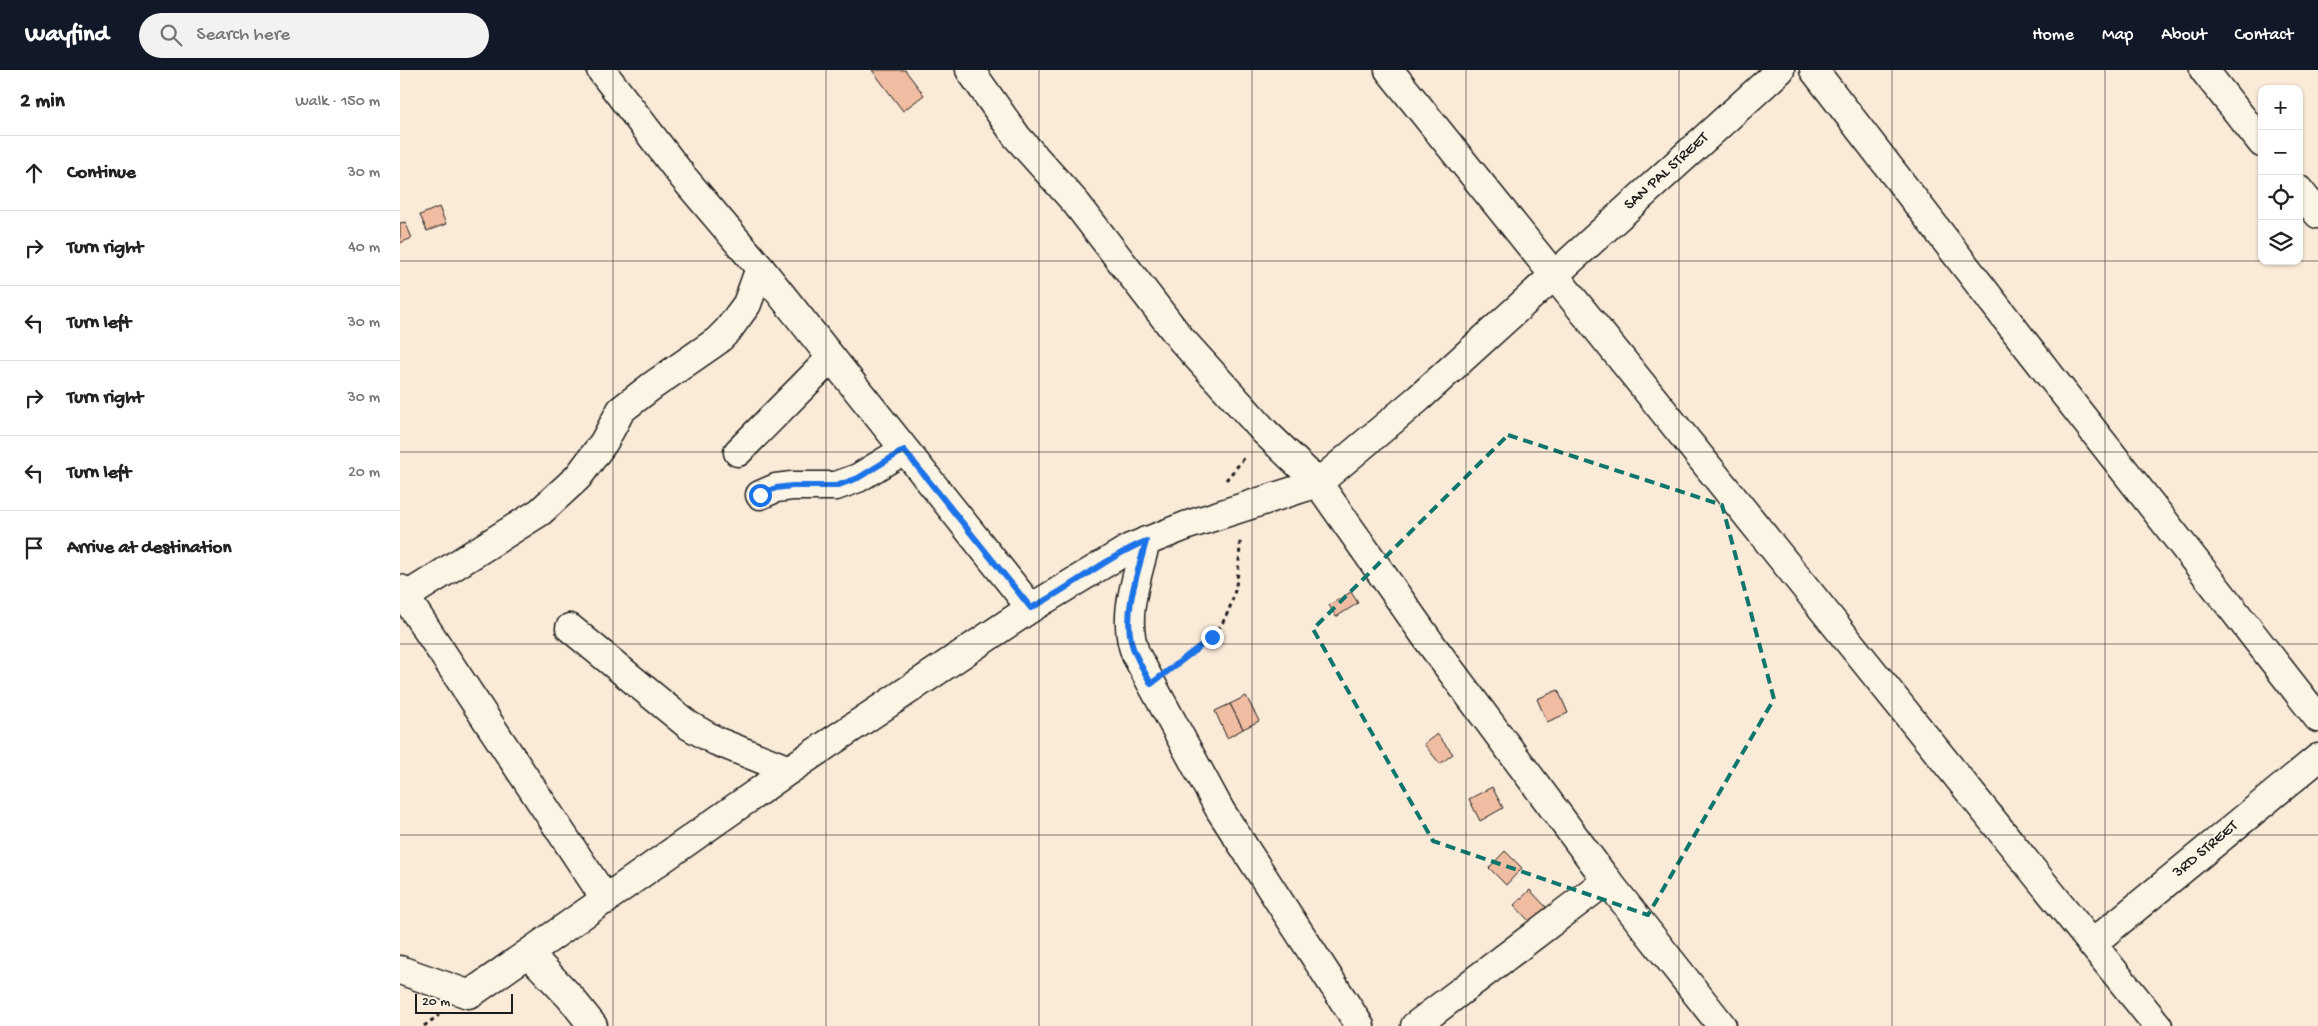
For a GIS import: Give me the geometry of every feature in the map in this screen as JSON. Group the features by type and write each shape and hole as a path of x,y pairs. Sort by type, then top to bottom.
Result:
{"street":[{"path":"601,70 683,177 760,268 1031,608"},
{"path":"970,70 1017,137 1076,203 1181,339 1266,432 1318,483 1430,644 1607,880 1722,1026"},
{"path":"1389,70 2158,1026"},
{"name":"SAN PAL STREET","path":"1318,483 1419,398 1554,273 1780,70"},
{"path":"1814,70 2026,346 2318,718"},
{"path":"2204,70 2258,138"},
{"path":"2303,195 2318,214"},
{"path":"606,900 403,593 540,512 578,477 604,442 615,419 629,402 686,365 728,330 747,304 760,268"},
{"path":"738,452 831,358"},
{"path":"760,495 776,488 792,486 836,486 858,478 904,450"},
{"path":"400,970 468,994 529,954 789,770 1031,608 1053,597 1116,556 1146,541 1188,525 1318,483"},
{"path":"1146,541 1132,599 1129,624 1131,642 1151,684 1220,810 1360,1026"},
{"path":"570,628 688,725 716,741 789,770"},
{"name":"3RD STREET","path":"2093,944 2318,758"},
{"path":"1415,1026 1607,880"},
{"path":"529,954 570,997 594,1026"}],"path":[{"path":"1151,684 1212,637 1229,610 1239,578 1240,508"}],"highlighted area":[{"path":"1508,435 1722,505 1774,699 1648,915 1433,841 1313,629"}],"building":[{"path":"872,70 905,70 924,95 903,111"},
{"path":"439,207 446,224 427,231 420,215"},
{"path":"405,222 412,238 400,243 400,223"},
{"path":"1351,592 1358,603 1336,617 1329,605"},
{"path":"1558,690 1568,713 1547,722 1537,699"},
{"path":"1246,696 1259,721 1243,729 1230,704"},
{"path":"1230,704 1243,729 1227,738 1215,711"},
{"path":"1437,734 1453,754 1440,764 1424,744"},
{"path":"1492,787 1503,808 1480,821 1469,799"},
{"path":"1505,851 1522,868 1506,885 1489,868"},
{"path":"1530,890 1546,907 1530,922 1514,905"}],"route":[{"path":"760,495 776,488 792,486 836,486 858,478 904,450 1031,608 1053,597 1116,556 1146,541 1132,599 1129,624 1131,642 1151,684 1212,637"}]}
